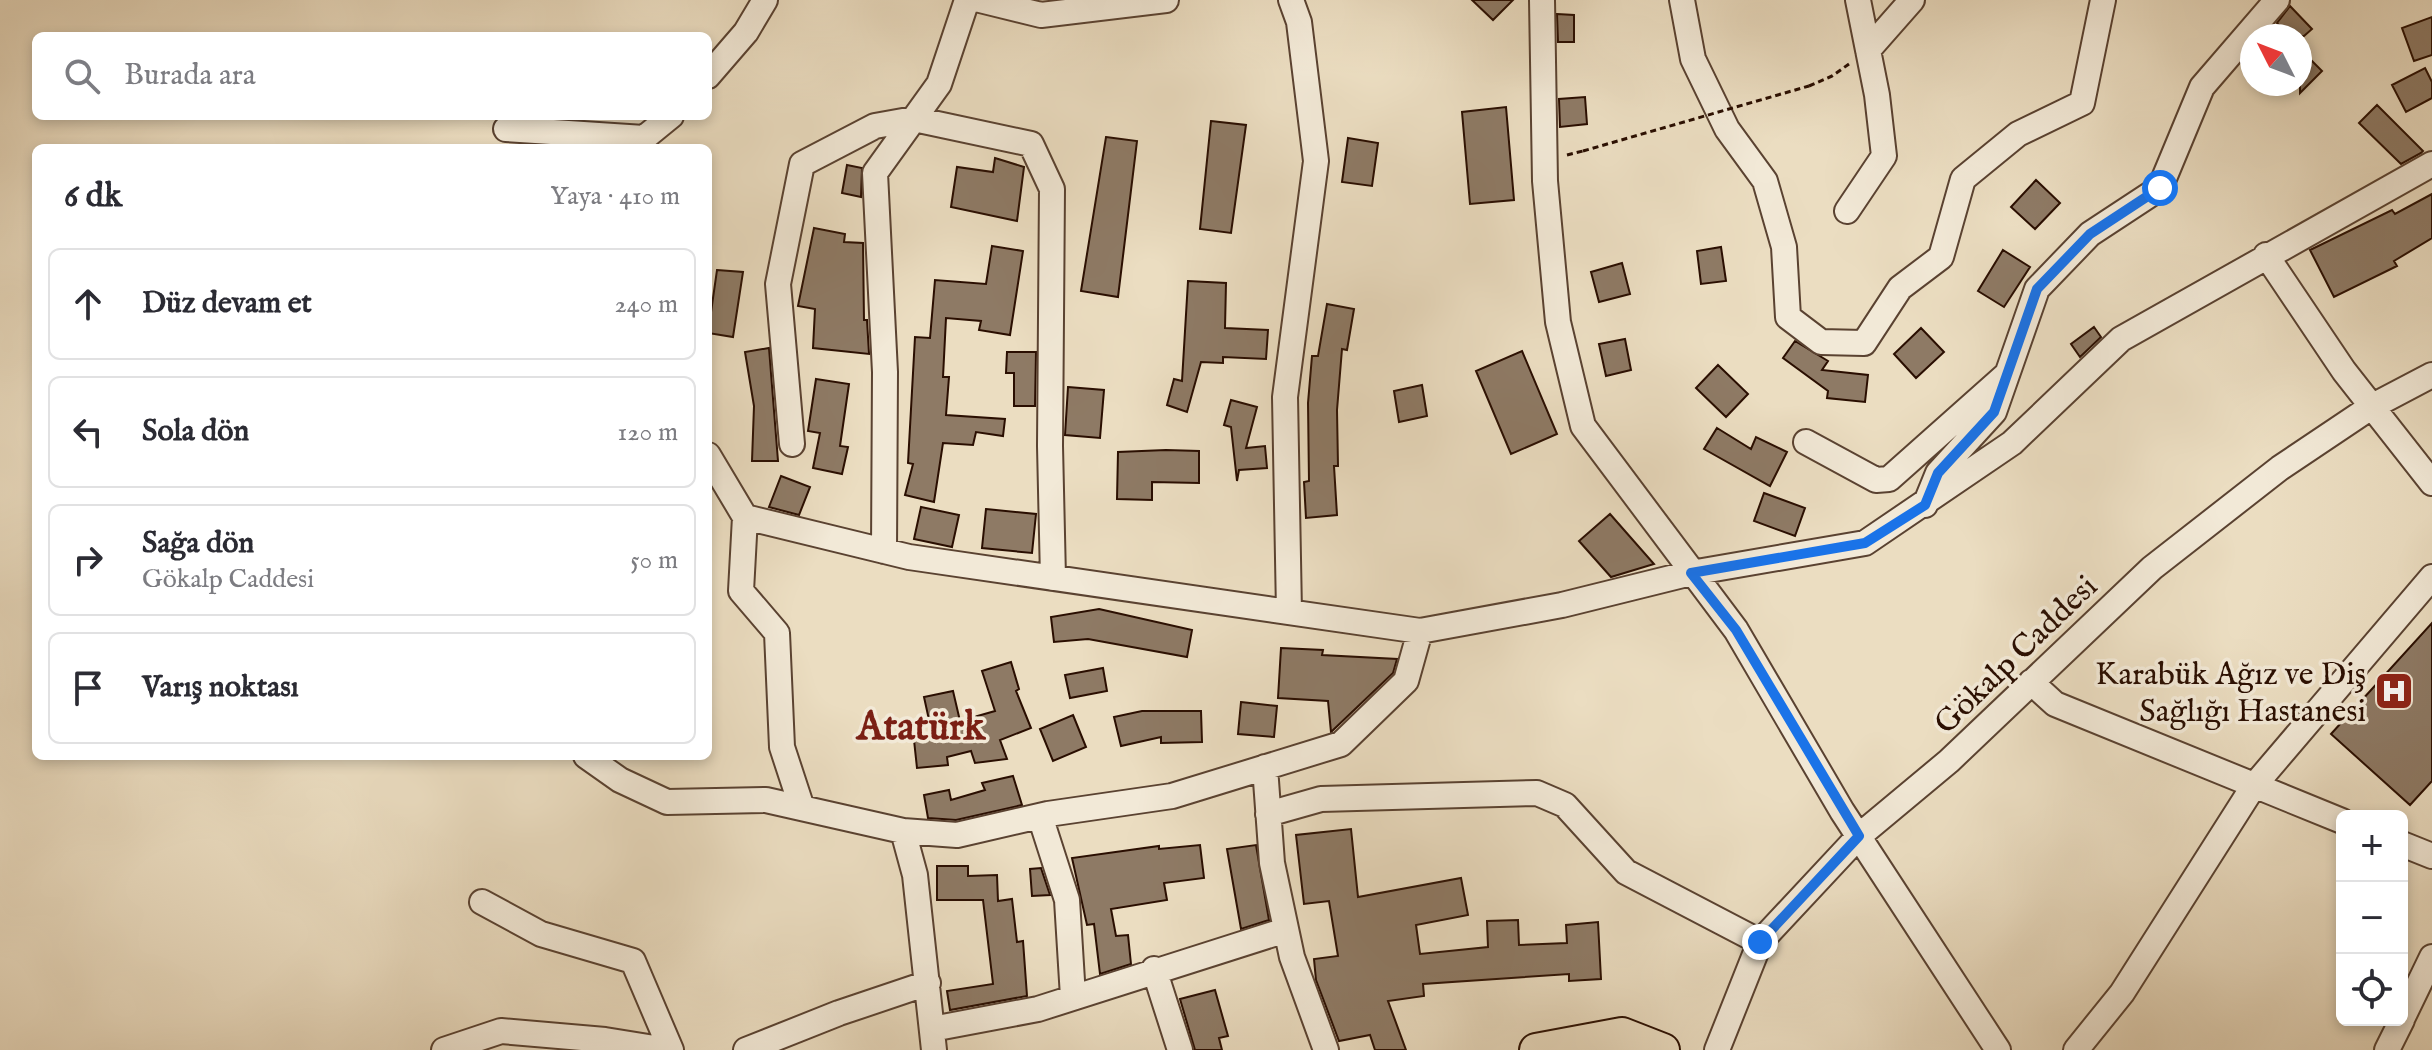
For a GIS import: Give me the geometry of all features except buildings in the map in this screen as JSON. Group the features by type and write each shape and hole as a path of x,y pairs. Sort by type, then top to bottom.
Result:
{"main road":[{"path":"1536,1050 1622,1034 1663,1050"}],"street":[{"path":"712,71 746,32 765,0"},
{"path":"884,551 885,372 875,173 939,84 967,0"},
{"path":"980,0 1041,15 1166,0"},
{"path":"1289,612 1285,397 1316,161 1299,22 1291,0"},
{"path":"1542,0 1545,181 1557,306 1583,426 1736,630 1859,836 1998,1050"},
{"path":"1682,0 1693,59 1727,129 1765,181 1784,247 1788,317 1821,342 1864,343 1900,288 1941,257 1963,179 2018,134 2082,103 2103,0"},
{"path":"1847,211 1884,156 1858,0"},
{"path":"1868,50 1912,0"},
{"path":"1925,505 1938,473 1994,412 2037,289 2090,234 2160,188 2202,87 2277,0"},
{"path":"792,444 778,284 802,164 875,126 914,119 1031,144 1052,189 1050,446 1053,578"},
{"path":"642,144 667,120"},
{"path":"506,129 633,144"},
{"path":"712,496 884,551 1420,631 1562,605 1691,573 1865,543 2012,443 2121,339 2432,164"},
{"path":"2266,255 2371,407 2432,483"},
{"path":"1806,442 1876,480 1889,479 2007,375"},
{"name":"Gökalp Caddesi","path":"1717,1050 1760,942 1859,836 1949,761 2152,568 2280,468 2371,407 2432,375"},
{"path":"712,462 739,506 741,591 777,633 782,747 802,808"},
{"path":"2076,1050 2122,993 2253,787 2432,577"},
{"path":"592,760 620,780 667,802 766,800 903,831 957,835 1040,816 1172,796 1341,744 1406,681 1420,631"},
{"path":"2031,682 2055,704 2336,819"},
{"path":"1265,767 1272,863 1286,930 1292,957 1326,1050"},
{"path":"1268,814 1321,799 1537,793 1565,805 1626,872 1760,942"},
{"path":"1040,816 1067,900 1073,997"},
{"path":"903,831 915,875 933,1039 1286,930"},
{"path":"2408,846 2432,856"},
{"path":"482,902 541,934 633,961 669,1050"},
{"path":"2408,1007 2432,957"},
{"path":"1154,969 1180,1050"},
{"path":"746,1050 839,1013 928,983"},
{"path":"2387,1050 2399,1026"},
{"path":"444,1050 501,1031 605,1040 669,1050"}],"path":[{"path":"1583,151 1809,86 1832,76 1868,50"}],"place":[{"name":"Karabük Ağız ve Diş Sağlığı Hastanesi","path":"2394,691"}],"district":[{"name":"Atatürk","path":"921,725"}],"route":[{"path":"1760,942 1859,836 1736,630 1691,573 1865,543 1925,505 1938,473 1994,412 2037,289 2090,234 2160,188"}]}
